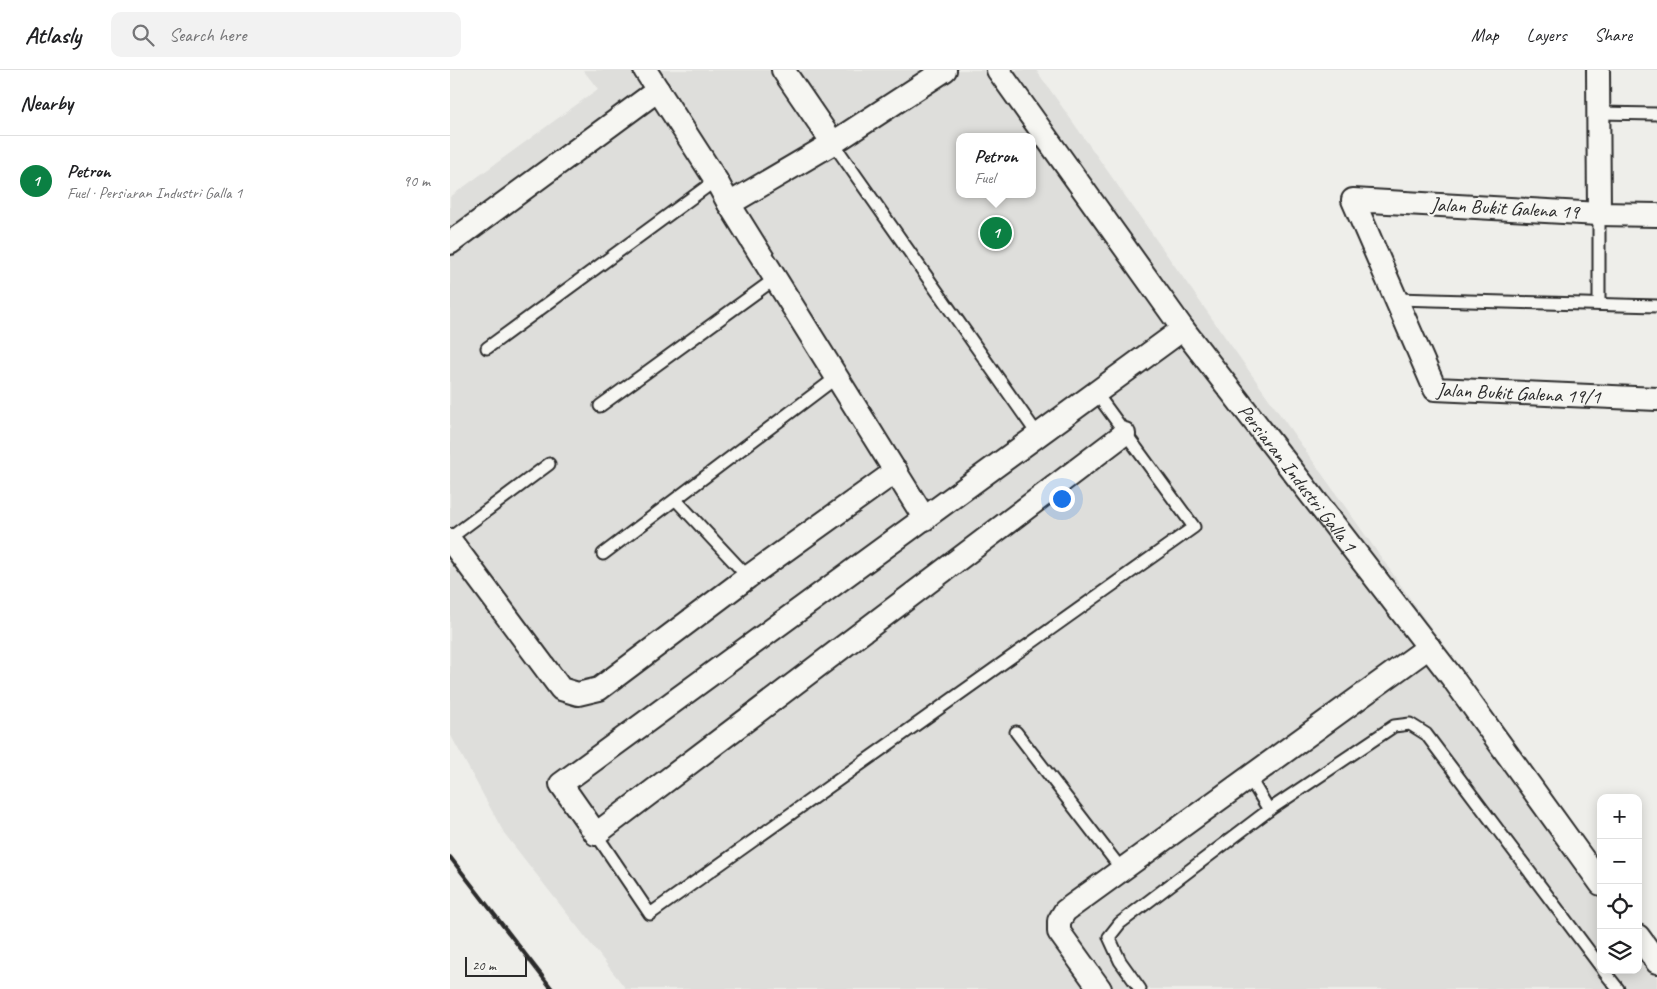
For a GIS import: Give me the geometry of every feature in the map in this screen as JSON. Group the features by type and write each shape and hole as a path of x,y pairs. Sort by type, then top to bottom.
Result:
{"street":[{"path":"645,70 716,180 729,204 925,519"},
{"path":"783,70 833,143"},
{"path":"729,204 833,143 920,76 946,70"},
{"name":"Persiaran Industri Galla 1","path":"998,70 1183,329 1429,647 1597,878"},
{"path":"1598,70 1599,214"},
{"path":"450,243 658,90"},
{"name":"Jalan Bukit Galena 19","path":"1353,200 1599,214 1657,215"},
{"name":"Jalan Bukit Galena 19/1","path":"1353,200 1435,389 1657,399"},
{"path":"1124,434 596,834 561,784 1183,329"},
{"path":"450,539 561,689 578,694 599,689 748,577 896,471"},
{"path":"1100,989 1059,932 1059,921 1065,911 1429,647"},
{"path":"1642,941 1657,962"}],"lane":[{"path":"1598,113 1657,114"},
{"path":"833,143 1038,435"},
{"path":"487,348 716,180"},
{"path":"1599,214 1599,304"},
{"path":"600,406 776,278"},
{"path":"1396,298 1657,306"},
{"path":"603,554 838,377"},
{"path":"596,834 650,914 1194,526 1124,434 1096,393"},
{"path":"450,539 549,464"},
{"path":"676,500 748,577"},
{"path":"1140,989 1120,961 1110,936 1120,923 1269,810 1394,726 1410,724 1426,734 1597,962"},
{"path":"1016,732 1122,870"},
{"path":"1249,777 1269,810"},
{"path":"1607,974 1618,989"}],"shaded area":[{"path":"583,70 1036,70 1597,862 1597,974 1642,974 1642,926 1657,947 1657,989 626,989 504,833 450,734 450,197 598,89"}],"railway":[{"path":"450,857 552,989"}],"place":[{"name":"Petron","path":"996,233"}]}
